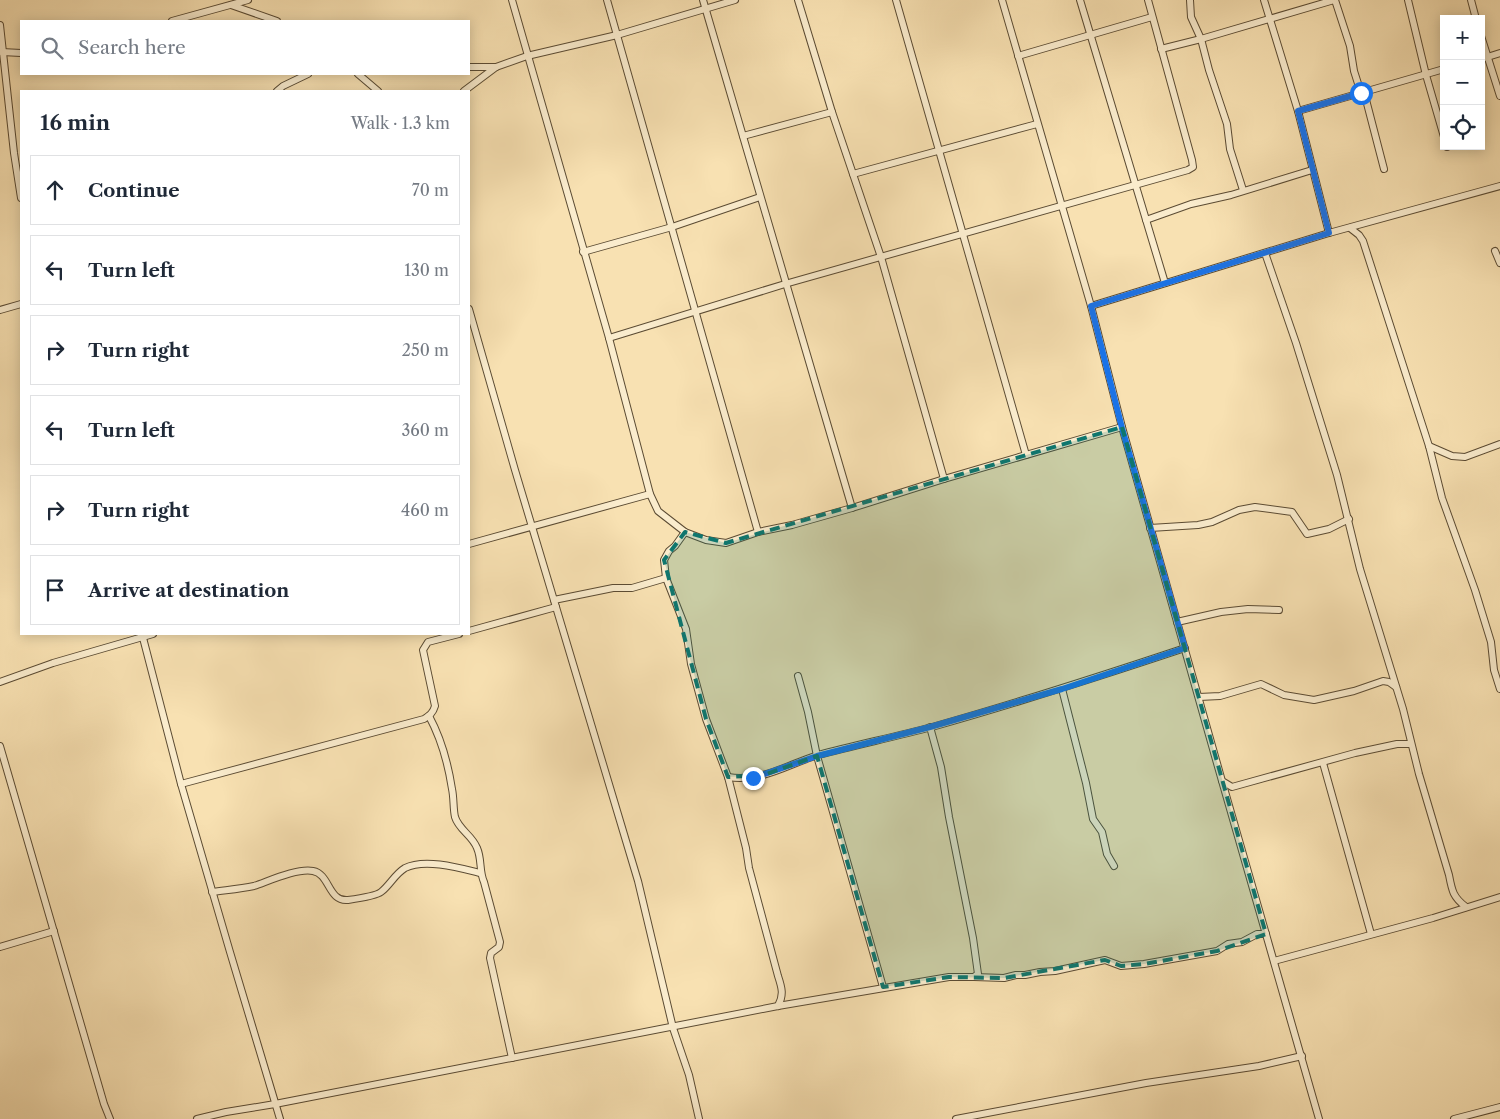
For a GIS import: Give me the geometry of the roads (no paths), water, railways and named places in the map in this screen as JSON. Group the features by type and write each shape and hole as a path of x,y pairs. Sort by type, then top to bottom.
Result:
{"street":[{"path":"176,20 248,0"},
{"path":"512,0 609,338 650,494 658,511 685,532 706,540 726,543 758,532 792,525 852,508 944,479 1122,428"},
{"path":"607,0 758,532"},
{"path":"703,0 852,508"},
{"path":"465,90 496,67 527,56 617,35 735,0"},
{"path":"798,0 832,112 881,257 944,479"},
{"path":"896,0 1026,455"},
{"path":"1002,0 1091,306 1150,528 1319,1119"},
{"path":"1080,0 1164,283"},
{"path":"609,338 785,284 1136,185 1193,167 1148,0"},
{"path":"1190,0 1191,17 1201,40 1227,124 1230,149 1243,190"},
{"path":"1264,0 1298,111 1329,233"},
{"path":"1161,49 1201,40 1334,0 1350,46 1354,71 1363,92 1384,168"},
{"path":"1408,0 1440,123"},
{"path":"1471,0 1475,15"},
{"path":"231,5 274,20"},
{"path":"1018,56 1152,17"},
{"path":"0,25 20,192"},
{"path":"2,52 20,53"},
{"path":"1485,58 1500,53"},
{"path":"1485,60 1500,96"},
{"path":"470,67 496,67"},
{"path":"1298,111 1440,71"},
{"path":"278,90 306,75"},
{"path":"359,75 377,90"},
{"path":"743,136 832,112"},
{"path":"853,174 1037,124"},
{"path":"1146,220 1191,204 1232,195 1312,170"},
{"path":"1091,306 1329,233 1500,186"},
{"path":"583,252 672,226 760,197"},
{"path":"1350,228 1363,241 1429,446 1442,498 1472,581 1491,642 1494,670 1500,689"},
{"path":"1495,251 1500,263"},
{"path":"1264,253 1296,343 1337,475 1360,569 1396,688 1453,894 1466,907"},
{"path":"0,310 20,304"},
{"path":"470,312 531,526 638,881 673,1028 689,1075 700,1119"},
{"path":"1429,446 1452,456 1464,457 1500,444"},
{"path":"470,544 650,494"},
{"path":"1150,528 1198,525 1225,517 1239,510 1255,507 1292,512 1307,534 1329,529 1349,519"},
{"path":"685,532 664,560 666,578 686,629 691,664 706,719 728,777 746,848 749,868 782,988 783,998 778,1006"},
{"path":"470,631 555,603 613,588 632,588 666,578"},
{"path":"1177,622 1221,612 1279,610"},
{"path":"0,682 53,662 143,635 181,784 280,1119"},
{"path":"181,784 424,719 433,712 435,706 423,650 428,642 455,635"},
{"path":"728,777 753,778 817,756 930,727 1062,689 1185,648"},
{"path":"798,676 817,756 883,987"},
{"path":"1199,697 1220,696 1261,684 1284,695 1314,700 1354,691 1383,681 1389,682 1396,688"},
{"path":"1062,689 1086,783 1093,819 1102,832 1107,854 1114,866"},
{"path":"429,716 444,746 456,818 460,827 477,848 480,873 500,942 499,947 491,953 490,958 512,1058"},
{"path":"930,727 941,767 973,938 978,974 974,977"},
{"path":"1222,781 1232,786 1355,753 1397,744 1410,744"},
{"path":"0,746 109,1119"},
{"path":"1322,763 1371,934"},
{"path":"212,892 251,886 310,870 319,873 335,897 340,900 348,900 380,893 398,873 416,864 426,863 462,868 480,873"},
{"path":"1274,961 1433,918 1500,897"},
{"path":"0,947 54,931"},
{"path":"197,1119 883,987 949,977 1004,978 1055,971 1105,960 1121,966 1144,964 1217,951 1228,944 1242,942 1257,934 1266,934"},
{"path":"956,1119 1153,1082 1259,1066 1302,1056"},
{"path":"1454,1119 1500,1106"}]}
